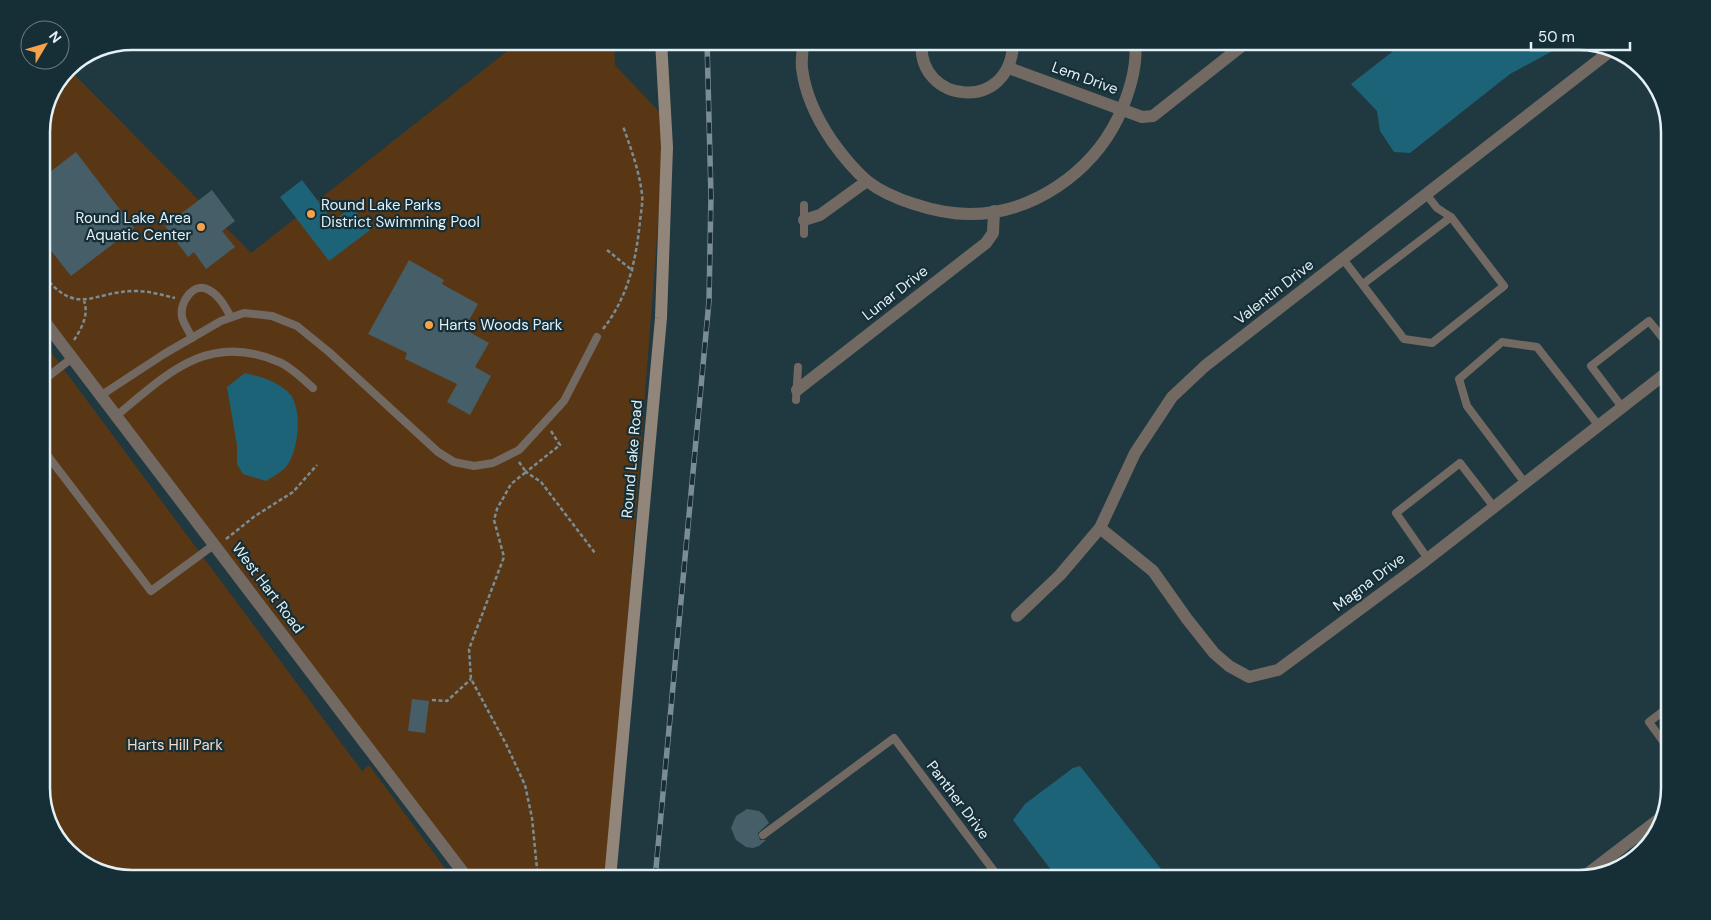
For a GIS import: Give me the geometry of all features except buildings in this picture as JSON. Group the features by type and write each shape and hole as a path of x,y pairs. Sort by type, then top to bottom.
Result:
{"main road":[{"name":"Round Lake Road","path":"611,870 661,318 667,147 662,50"}],"street":[{"path":"803,50 802,67 809,96 821,125 843,158 867,181 898,199 935,211 970,214 1006,210 1046,194 1081,169 1109,135 1122,109 1129,89 1136,50"},
{"path":"922,50 923,59 930,74 941,85 955,92 971,93 986,89 999,80 1009,68 1013,50"},
{"name":"Lem Drive","path":"1009,68 1142,117 1152,116 1236,50"},
{"name":"Valentin Drive","path":"1017,616 1060,575 1100,528 1135,453 1172,396 1205,366 1605,55"},
{"path":"804,220 820,216 867,181"},
{"name":"Lunar Drive","path":"796,395 986,243 993,232 994,211"},
{"name":"West Hart Road","path":"50,328 115,417 220,542 461,870"},
{"name":"Magna Drive","path":"1100,528 1153,571 1214,653 1229,666 1249,677 1278,670 1428,559 1661,377"},
{"path":"1595,868 1653,824"}],"lane":[{"path":"1343,259 1404,339 1432,343 1504,286 1451,217 1437,208 1426,194"},
{"path":"804,205 804,234"},
{"path":"1362,284 1451,217"},
{"path":"192,338 182,317 183,302 189,294 198,289 207,289 218,297 231,317"},
{"path":"100,396 221,321 244,313 272,316 297,326 329,352 438,452 454,462 474,466 493,463 519,450 564,401 597,337"},
{"path":"1622,407 1591,366 1649,321 1661,336"},
{"path":"1525,483 1467,406 1459,379 1502,342 1537,347 1599,426"},
{"path":"115,417 168,373 192,360 217,352 248,352 281,362 313,388"},
{"path":"50,376 72,358"},
{"path":"796,395 798,366"},
{"path":"50,458 151,591 220,542"},
{"path":"1428,559 1396,513 1460,463 1494,507"},
{"path":"1661,713 1649,722 1661,739"},
{"name":"Panther Drive","path":"763,836 894,738 993,870"}],"path":[{"path":"597,337 610,320 633,271 638,245 642,196 636,162 623,126"},
{"path":"607,250 633,271"},
{"path":"50,283 71,298 84,301 135,291 176,298"},
{"path":"74,340 84,320 87,308 84,301"},
{"path":"537,870 532,818 525,785 506,744 471,679 469,648 504,557 494,520 497,509 511,484 560,445 551,431"},
{"path":"519,462 526,472 541,482 595,553"},
{"path":"220,542 255,516 293,492 316,465"},
{"path":"432,700 447,701 471,679"}],"green space":[{"name":"Harts Woods Park","path":"509,50 614,50 615,65 666,119 609,870 458,870 50,328 50,127 58,96 74,74 251,253"},
{"name":"Harts Hill Park","path":"50,353 362,771 369,765 446,870 132,870 106,866 96,862 70,842 58,824 50,793"}],"water":[{"path":"1394,50 1554,50 1510,74 1410,153 1394,152 1380,131 1377,111 1351,84"},
{"name":"Round Lake Parks District Swimming Pool","path":"302,180 333,221 352,207 370,230 329,261 280,197"},
{"path":"245,373 267,379 282,387 292,398 296,407 298,429 294,452 285,468 266,481 243,474 237,464 237,445 227,387"},
{"path":"1080,766 1162,870 1051,870 1013,820 1025,804 1073,768"}],"railway":[{"path":"656,870 709,301 711,197 707,50"}],"place":[{"name":"Round Lake Parks District Swimming Pool","path":"311,214"},
{"name":"Round Lake Area Aquatic Center","path":"201,227"},
{"name":"Harts Woods Park","path":"429,325"}]}
